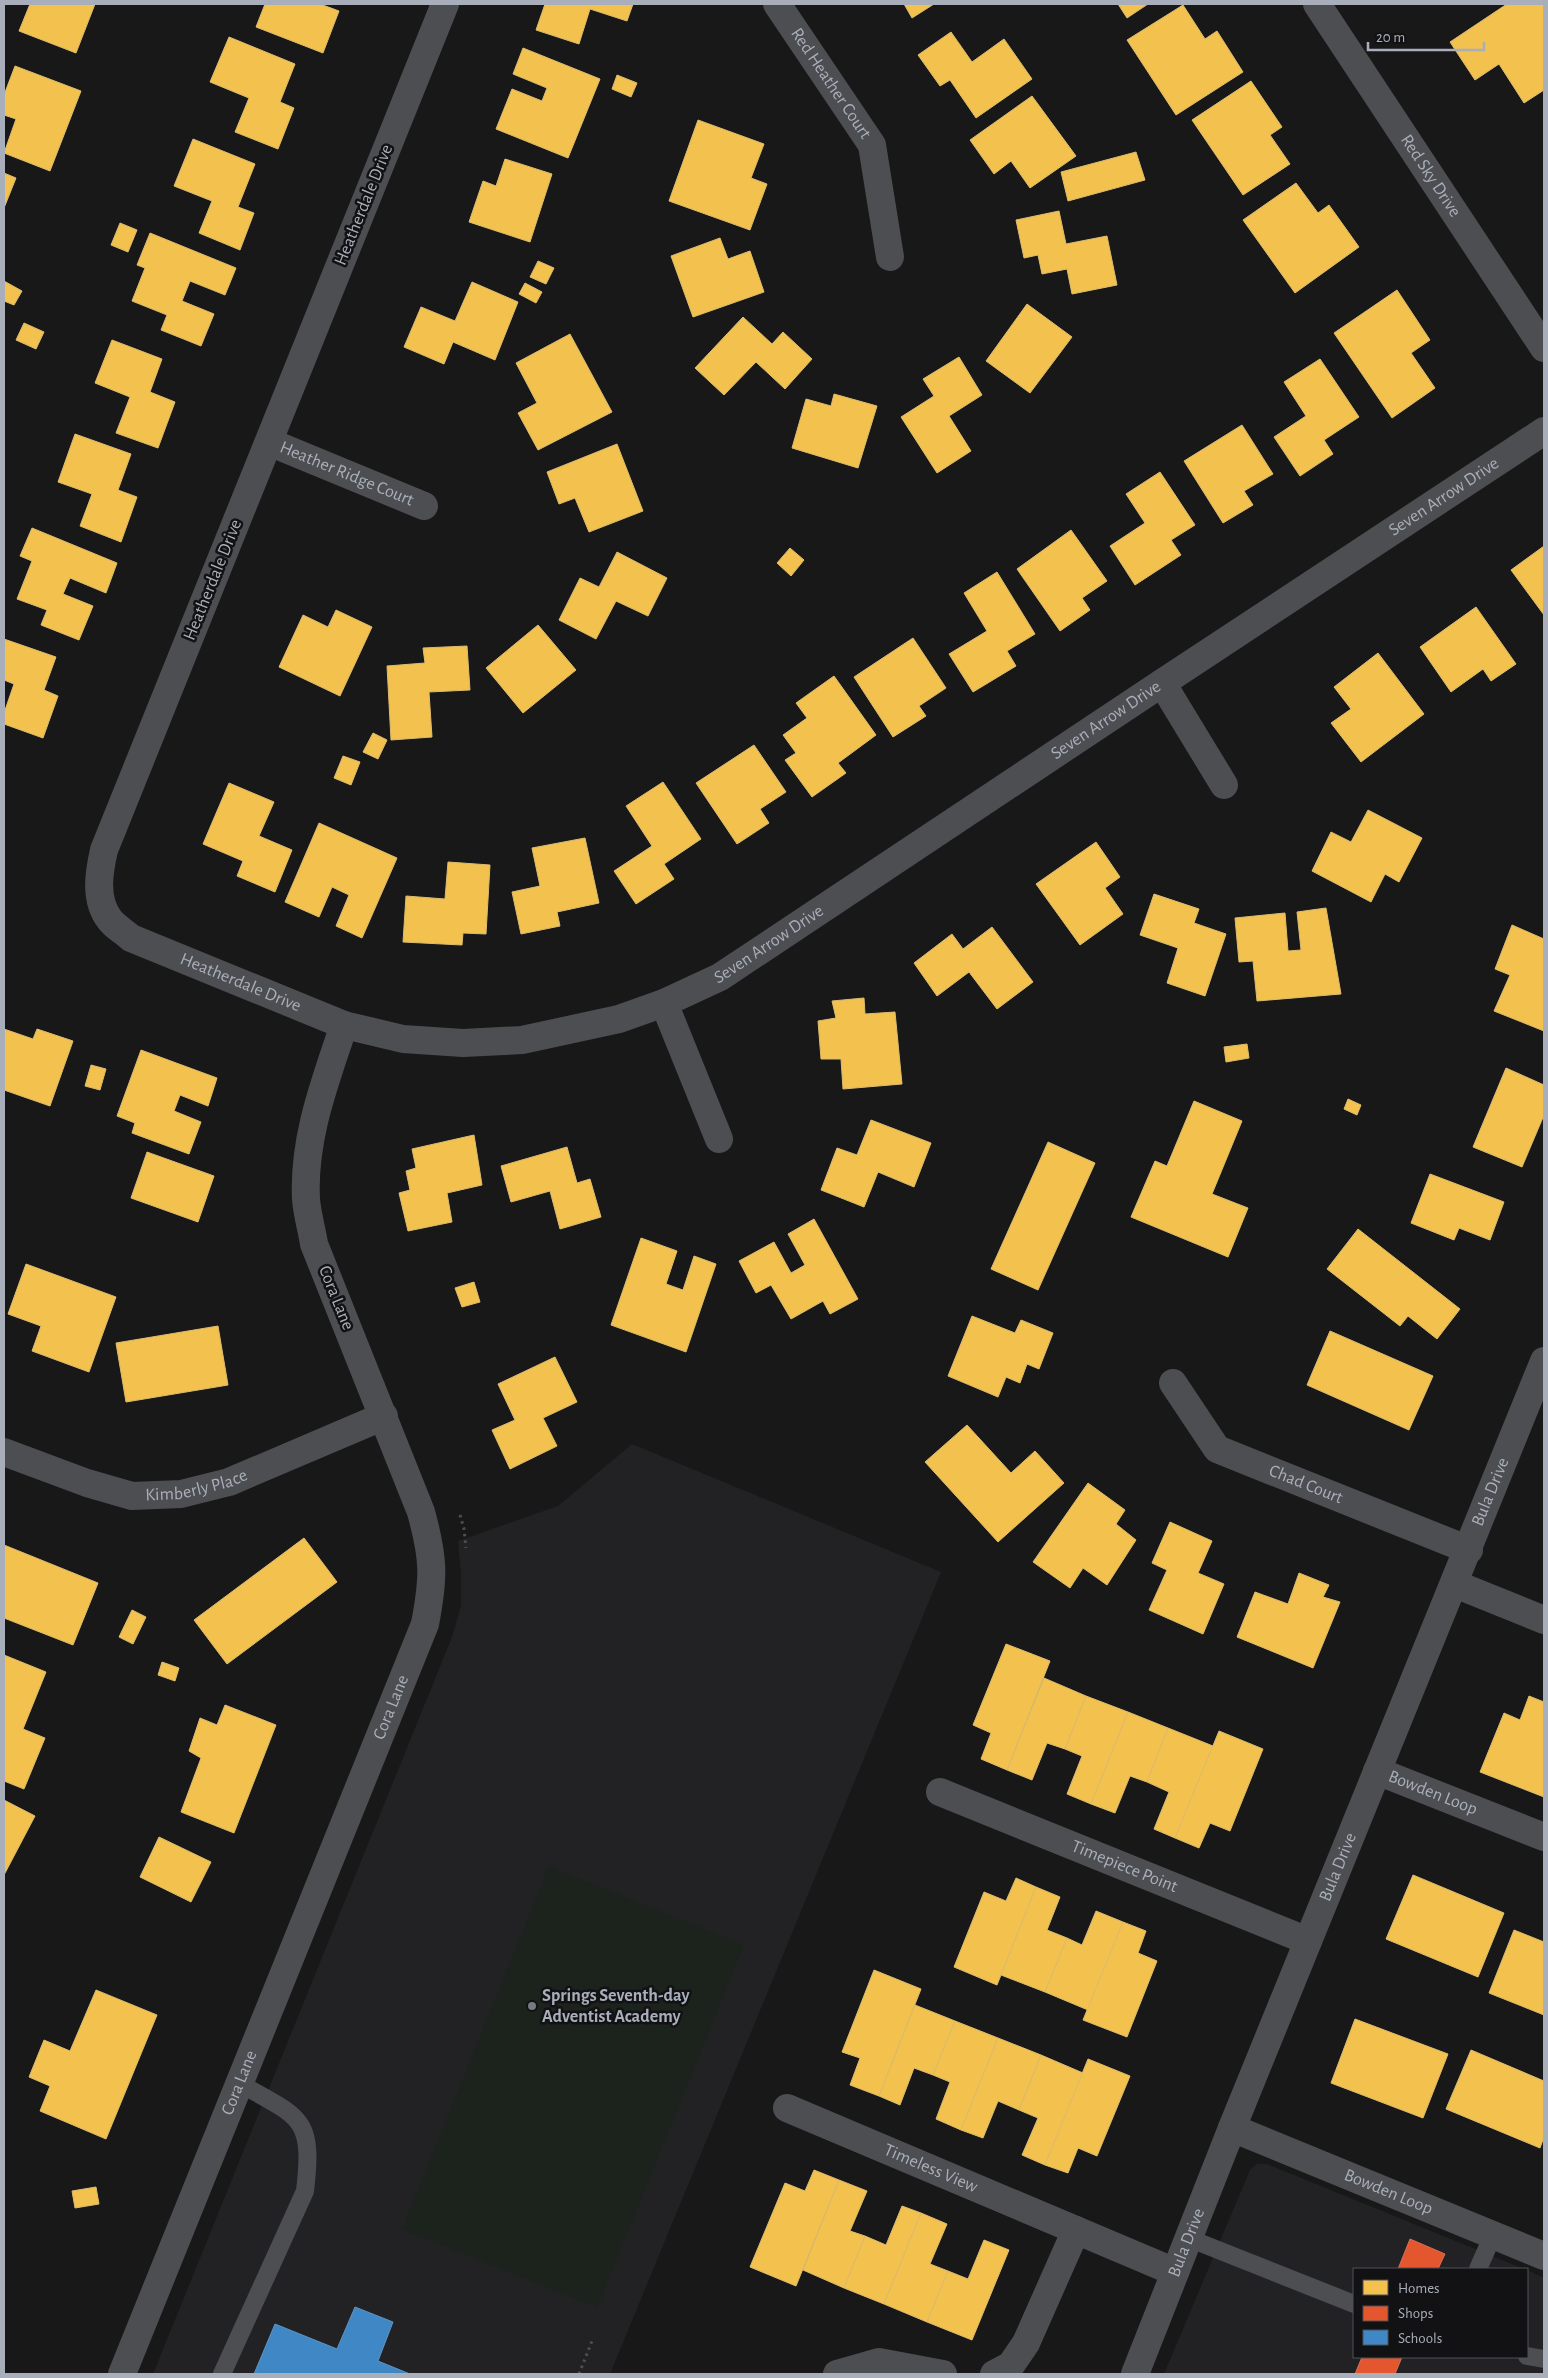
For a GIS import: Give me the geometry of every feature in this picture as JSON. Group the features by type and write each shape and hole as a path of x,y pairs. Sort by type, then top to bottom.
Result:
{"street":[{"name":"Heatherdale Drive","path":"344,1025 131,938 110,920 102,900 98,878 104,850 446,4"},
{"name":"Red Heather Court","path":"776,4 872,145 890,257"},
{"name":"Red Sky Drive","path":"1327,7 1544,348"},
{"name":"Seven Arrow Drive","path":"344,1025 403,1039 463,1043 522,1040 619,1019 664,1004 720,977 1162,682 1544,431"},
{"name":"Heather Ridge Court","path":"269,442 424,506"},
{"path":"1162,682 1224,785"},
{"path":"664,1004 719,1139"},
{"name":"Cora Lane","path":"122,2374 424,1624 432,1585 432,1549 421,1512 314,1244 306,1200 308,1151 316,1108 344,1025"},
{"name":"Bula Drive","path":"1135,2374 1232,2128 1544,1363"},
{"name":"Chad Court","path":"1173,1383 1217,1449 1469,1550"},
{"name":"Kimberly Place","path":"4,1452 87,1483 132,1496 181,1494 229,1482 384,1416"},
{"path":"1455,1584 1544,1620"},
{"name":"Bowden Loop","path":"1377,1771 1544,1838"},
{"name":"Timepiece Point","path":"940,1792 1308,1941"},
{"name":"Timeless View","path":"787,2108 1175,2272"},
{"name":"Bowden Loop","path":"1232,2128 1544,2256"},
{"path":"994,2374 1011,2365 1026,2343 1076,2230"},
{"path":"836,2374 879,2362 942,2374"}],"lane":[{"path":"222,2374 305,2191 309,2158 306,2132 294,2114 239,2084"},
{"path":"1478,2268 1493,2235"},
{"path":"1188,2238 1353,2304"},
{"path":"1528,2356 1544,2359"}],"path":[{"path":"579,2374 592,2340"}],"shaded area":[{"name":"Springs Seventh-day Adventist Academy","path":"632,1444 941,1572 610,2374 153,2374 452,1637 461,1606 458,1541 558,1506"},
{"path":"549,1866 744,1945 597,2308 402,2229"},
{"path":"1257,2164 1267,2164 1522,2268 1353,2268 1353,2358 1528,2358 1528,2270 1544,2278 1544,2374 1164,2374 1250,2170"}],"building: Homes":[{"path":"30,4 95,4 76,53 19,31"},
{"path":"265,4 320,4 339,11 323,53 256,27"},
{"path":"545,4 633,4 627,21 590,9 579,44 536,30"},
{"path":"904,4 934,4 912,18"},
{"path":"1118,4 1148,4 1127,18"},
{"path":"1507,4 1544,4 1544,90 1524,103 1499,64 1475,80 1450,42"},
{"path":"1183,5 1205,39 1217,31 1243,72 1176,115 1127,40"},
{"path":"951,32 972,62 1004,39 1032,79 976,118 950,80 940,86 918,55"},
{"path":"229,37 295,64 280,102 294,108 278,149 235,132 249,98 210,82"},
{"path":"523,48 600,79 568,158 496,129 512,89 542,101 547,88 513,74"},
{"path":"15,66 81,91 50,171 4,153 16,119 4,115 4,95"},
{"path":"617,75 637,83 631,97 612,89"},
{"path":"1251,81 1282,127 1270,135 1290,164 1243,195 1192,120"},
{"path":"1032,96 1076,156 1030,188 1011,161 994,174 970,140"},
{"path":"698,120 764,144 751,178 767,184 750,230 669,201"},
{"path":"193,139 255,164 238,207 254,213 240,250 199,233 212,201 174,186"},
{"path":"1136,152 1145,180 1068,201 1061,172"},
{"path":"505,159 552,174 530,242 469,222 483,181 496,186"},
{"path":"4,173 16,178 4,208"},
{"path":"1296,183 1318,213 1329,205 1359,247 1295,293 1243,220"},
{"path":"1059,211 1066,244 1107,236 1117,285 1072,294 1067,269 1042,274 1038,255 1024,258 1016,220"},
{"path":"120,223 137,230 128,252 111,245"},
{"path":"150,233 236,268 225,295 190,281 182,301 214,314 201,346 161,330 167,315 132,301 145,268 137,265"},
{"path":"720,238 728,259 750,251 764,292 693,317 671,256"},
{"path":"538,261 554,268 546,284 530,277"},
{"path":"4,281 22,291 14,305 4,301"},
{"path":"472,282 518,302 495,360 453,342 444,364 404,347 421,307 455,321"},
{"path":"525,283 542,292 536,303 519,294"},
{"path":"1397,290 1430,340 1411,353 1435,388 1392,418 1334,333"},
{"path":"1027,304 1072,337 1030,393 986,361"},
{"path":"743,317 772,344 783,332 812,359 785,389 756,362 724,395 695,368"},
{"path":"24,323 44,332 36,349 16,340"},
{"path":"570,334 612,412 538,450 518,413 537,403 516,363"},
{"path":"112,340 162,359 150,392 175,402 158,448 116,433 130,397 95,383"},
{"path":"959,357 982,395 949,416 971,451 937,473 901,417 934,396 923,379"},
{"path":"1320,359 1359,417 1324,440 1333,454 1300,476 1274,437 1306,416 1284,382"},
{"path":"834,394 877,406 858,468 792,448 806,399 831,406"},
{"path":"1242,425 1273,474 1244,491 1253,505 1223,523 1184,461"},
{"path":"75,434 131,454 118,490 137,497 121,542 80,526 92,494 58,482"},
{"path":"617,444 643,511 589,532 575,498 559,504 547,472"},
{"path":"1160,472 1195,525 1171,540 1181,555 1135,585 1110,546 1145,523 1126,494"},
{"path":"32,528 117,563 106,593 70,578 63,594 93,606 79,640 41,625 47,610 17,599 32,561 20,556"},
{"path":"1071,530 1107,581 1082,598 1090,610 1060,631 1017,569"},
{"path":"1544,546 1544,615 1511,570"},
{"path":"790,548 804,560 791,576 777,563"},
{"path":"617,552 667,578 648,616 616,601 596,639 559,620 580,578 599,587"},
{"path":"997,572 1035,634 1007,651 1016,666 973,692 949,654 987,631 964,593"},
{"path":"1476,607 1516,664 1491,681 1483,669 1451,692 1420,647"},
{"path":"336,610 372,627 340,696 279,667 303,615 328,627"},
{"path":"538,625 576,670 523,713 486,668"},
{"path":"913,638 946,688 919,706 926,716 893,737 854,677"},
{"path":"4,639 56,657 44,690 58,696 43,738 4,724 4,713 14,684 4,680"},
{"path":"467,646 470,690 429,692 432,737 391,740 387,666 425,663 423,648"},
{"path":"1378,653 1424,714 1361,762 1331,723 1351,709 1334,687"},
{"path":"834,676 876,735 838,763 846,773 812,797 785,760 796,753 783,735 807,718 796,703"},
{"path":"373,733 387,740 378,759 363,752"},
{"path":"754,745 786,792 760,809 769,823 737,844 696,783"},
{"path":"343,756 360,762 351,785 334,778"},
{"path":"663,782 701,839 664,864 674,879 636,904 614,871 652,846 626,806"},
{"path":"229,783 274,802 259,836 292,850 275,892 237,876 243,861 203,844"},
{"path":"1368,810 1422,838 1399,882 1385,874 1371,902 1312,871 1331,832 1351,842"},
{"path":"319,823 397,858 362,938 336,926 349,895 332,887 319,917 285,902"},
{"path":"585,838 599,903 557,912 560,926 521,934 512,892 540,886 532,848"},
{"path":"1096,842 1120,877 1105,888 1123,914 1080,945 1036,884"},
{"path":"448,862 490,865 486,934 463,933 462,945 403,942 406,896 445,899"},
{"path":"1154,894 1199,909 1194,923 1226,934 1205,996 1167,983 1178,948 1140,935"},
{"path":"1326,908 1341,994 1257,1001 1253,961 1239,962 1235,918 1285,913 1288,951 1301,950 1297,912"},
{"path":"1512,925 1544,939 1544,1031 1494,1011 1510,975 1495,969"},
{"path":"992,927 1033,982 997,1009 969,972 937,996 914,963 952,934 963,949"},
{"path":"864,998 865,1014 895,1012 902,1084 843,1089 841,1059 821,1059 818,1021 836,1018 832,1001"},
{"path":"4,1029 33,1039 37,1029 73,1041 50,1106 4,1090"},
{"path":"1247,1044 1249,1058 1226,1062 1224,1047"},
{"path":"141,1050 217,1078 208,1106 180,1095 174,1111 201,1122 189,1154 132,1133 135,1123 117,1116"},
{"path":"91,1065 106,1069 100,1090 85,1086"},
{"path":"1506,1068 1544,1085 1544,1115 1522,1167 1473,1147"},
{"path":"1348,1099 1361,1105 1357,1115 1344,1109"},
{"path":"1194,1101 1242,1121 1212,1194 1248,1208 1228,1257 1131,1217 1155,1161 1167,1166"},
{"path":"871,1120 931,1143 914,1187 878,1172 864,1207 821,1190 837,1148 857,1155"},
{"path":"474,1135 482,1185 447,1193 452,1222 408,1231 399,1193 410,1190 406,1171 416,1168 412,1149"},
{"path":"1048,1142 1095,1163 1038,1290 991,1269"},
{"path":"567,1147 577,1183 590,1179 601,1217 560,1229 550,1191 511,1202 501,1166"},
{"path":"147,1152 214,1176 198,1222 131,1198"},
{"path":"1430,1174 1504,1202 1490,1240 1459,1228 1454,1240 1411,1223"},
{"path":"814,1219 858,1299 830,1314 823,1301 791,1319 771,1285 756,1293 739,1261 774,1242 791,1273 805,1265 788,1234"},
{"path":"1358,1229 1460,1309 1437,1339 1408,1316 1400,1326 1327,1269"},
{"path":"641,1238 677,1251 666,1284 683,1290 694,1256 716,1264 686,1352 611,1325"},
{"path":"26,1264 116,1297 89,1372 32,1351 41,1326 8,1314"},
{"path":"474,1282 480,1302 462,1307 455,1288"},
{"path":"972,1316 1015,1333 1021,1320 1053,1333 1039,1369 1027,1364 1020,1383 1006,1377 998,1397 948,1376"},
{"path":"218,1326 228,1385 126,1402 116,1343"},
{"path":"1330,1331 1433,1376 1409,1430 1307,1385"},
{"path":"555,1357 577,1402 543,1418 557,1446 510,1469 492,1430 515,1420 498,1384"},
{"path":"967,1425 1011,1473 1035,1451 1064,1483 998,1542 925,1462"},
{"path":"1088,1483 1125,1510 1116,1524 1136,1540 1107,1585 1083,1568 1070,1588 1033,1562"},
{"path":"1170,1522 1212,1541 1198,1573 1224,1584 1203,1634 1149,1610 1167,1570 1152,1563"},
{"path":"304,1538 337,1582 227,1664 194,1620"},
{"path":"4,1545 98,1583 73,1645 4,1618"},
{"path":"1299,1573 1329,1585 1323,1597 1340,1602 1313,1668 1237,1637 1255,1592 1288,1604"},
{"path":"132,1610 146,1617 133,1644 119,1637"},
{"path":"1006,1644 1050,1661 1007,1770 981,1759 991,1733 973,1725"},
{"path":"4,1655 46,1672 23,1729 45,1738 24,1789 4,1781"},
{"path":"162,1662 179,1668 175,1681 158,1675"},
{"path":"1044,1678 1086,1696 1065,1749 1047,1743 1032,1780 1007,1770"},
{"path":"1086,1696 1128,1712 1091,1804 1067,1794 1082,1756 1065,1749"},
{"path":"1529,1696 1544,1702 1544,1797 1480,1772 1504,1713 1520,1720"},
{"path":"225,1705 276,1725 234,1833 181,1812 201,1758 189,1751 200,1718 217,1725"},
{"path":"1128,1712 1168,1728 1147,1782 1130,1776 1115,1813 1091,1804"},
{"path":"1168,1728 1213,1746 1175,1838 1154,1829 1169,1792 1147,1782"},
{"path":"1219,1731 1263,1749 1230,1831 1210,1823 1199,1848 1175,1838"},
{"path":"4,1800 35,1816 4,1875"},
{"path":"159,1837 211,1862 191,1902 140,1877"},
{"path":"1413,1875 1504,1913 1478,1977 1386,1939"},
{"path":"1016,1878 1036,1887 997,1985 954,1967 984,1892 1006,1901"},
{"path":"1036,1887 1060,1897 1047,1930 1067,1938 1045,1992 1001,1975"},
{"path":"1096,1911 1123,1922 1088,2010 1045,1992 1067,1938 1082,1945"},
{"path":"1123,1922 1146,1931 1138,1953 1157,1961 1127,2037 1083,2020"},
{"path":"1514,1930 1544,1942 1544,2015 1489,1993"},
{"path":"874,1970 921,1989 879,2096 850,2085 860,2058 842,2052"},
{"path":"96,1990 157,2015 106,2139 40,2111 50,2086 29,2077 44,2040 70,2051"},
{"path":"915,2005 955,2021 933,2075 914,2068 900,2105 879,2096"},
{"path":"1355,2019 1448,2054 1423,2118 1331,2083"},
{"path":"955,2021 998,2038 961,2130 936,2119 950,2082 933,2075"},
{"path":"998,2038 1041,2055 1019,2110 998,2101 983,2138 961,2130"},
{"path":"1471,2050 1544,2081 1544,2137 1540,2148 1446,2109"},
{"path":"1041,2055 1083,2073 1045,2165 1022,2155 1038,2118 1019,2110"},
{"path":"1088,2059 1130,2076 1097,2156 1078,2148 1068,2173 1045,2165"},
{"path":"814,2170 839,2180 796,2286 750,2267 785,2183 805,2191"},
{"path":"839,2180 867,2191 850,2231 865,2236 844,2288 803,2270"},
{"path":"96,2187 99,2204 75,2208 72,2191"},
{"path":"902,2206 921,2213 884,2304 844,2288 865,2236 886,2245"},
{"path":"921,2213 947,2224 930,2264 948,2271 927,2322 884,2304"},
{"path":"984,2240 1009,2250 972,2340 927,2322 948,2271 968,2279"}],"building: Shops":[{"path":"1410,2239 1445,2254 1438,2268 1398,2268"},
{"path":"1362,2358 1402,2358 1395,2374 1355,2374"}],"building: Schools":[{"path":"355,2307 393,2322 378,2361 410,2374 254,2374 275,2324 337,2349"}],"place":[{"name":"Springs Seventh-day Adventist Academy","path":"532,2006"}]}
